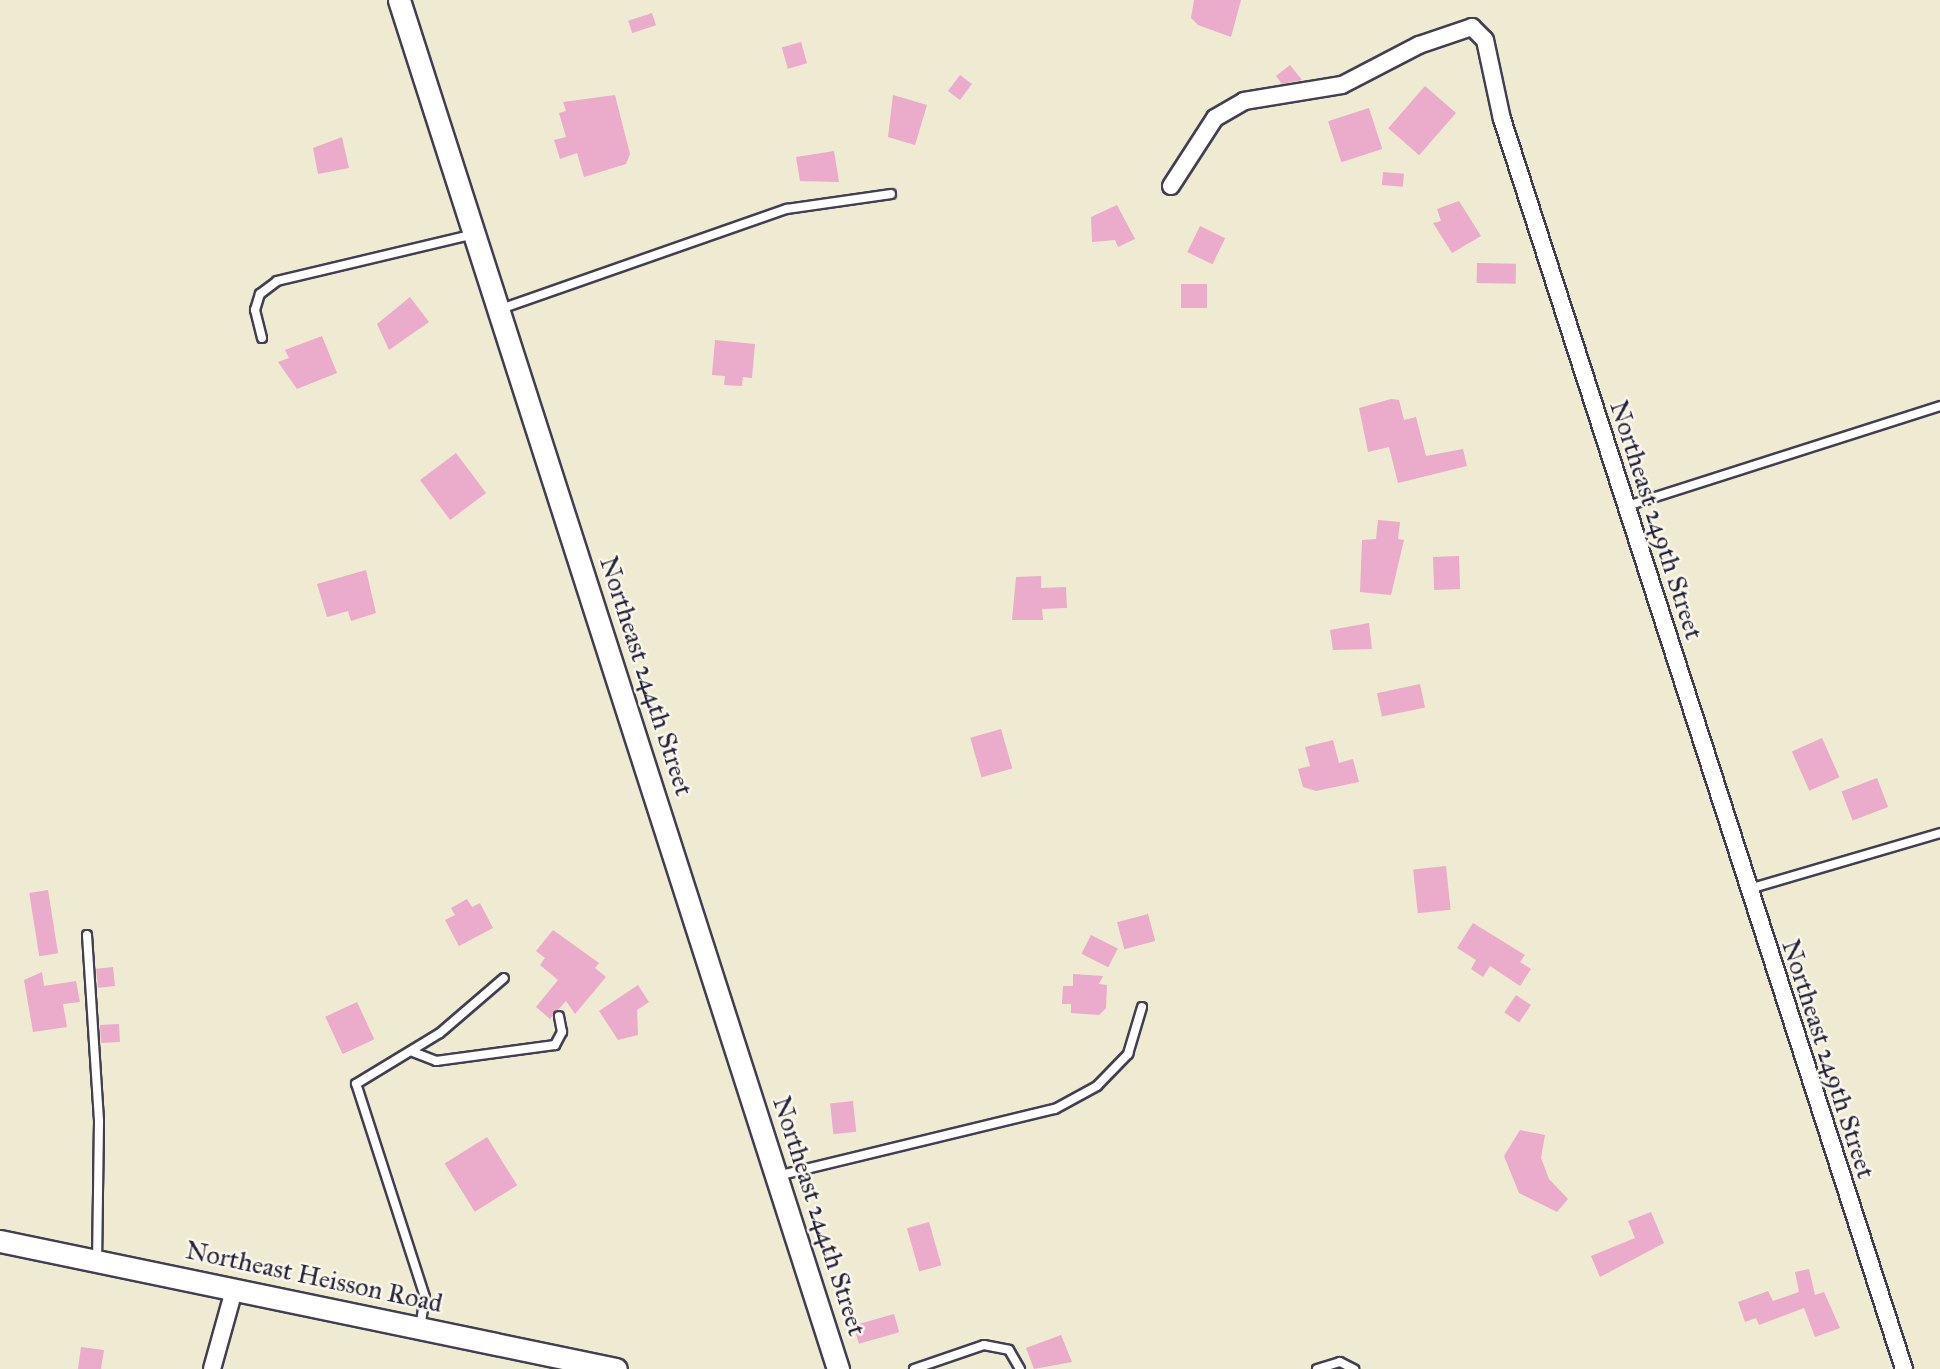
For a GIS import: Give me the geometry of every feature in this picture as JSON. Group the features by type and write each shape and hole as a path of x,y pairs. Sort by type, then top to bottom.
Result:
{"street":[{"name":"Northeast 244th Street","path":"400,0 838,1369"},
{"name":"Northeast 249th Street","path":"1171,186 1215,118 1244,101 1342,85 1419,44 1472,27 1485,40 1502,119 1904,1369"},
{"name":"Northeast Heisson Road","path":"0,1241 616,1369"},
{"path":"212,1369 234,1290"}],"lane":[{"path":"498,310 787,209 891,194"},
{"path":"262,338 255,310 260,293 277,281 474,234"},
{"path":"1627,506 1940,406"},
{"path":"1749,889 1940,833"},
{"path":"87,935 99,1121 97,1260"},
{"path":"420,1328 425,1297 356,1084 375,1069 413,1052 504,978"},
{"path":"777,1176 1055,1109 1097,1086 1128,1054 1142,1007"},
{"path":"413,1052 436,1061 555,1045 562,1032 559,1016"},
{"path":"914,1369 984,1345 1009,1350 1020,1369"},
{"path":"1317,1369 1340,1362 1354,1369"}],"building":[{"path":"1194,0 1241,0 1231,37 1198,25 1191,18"},
{"path":"652,13 656,25 632,33 628,21"},
{"path":"801,42 807,63 788,69 782,48"},
{"path":"1290,65 1302,80 1282,84 1276,76"},
{"path":"960,75 972,84 960,100 948,91"},
{"path":"1425,86 1456,113 1419,155 1388,128"},
{"path":"615,95 630,154 626,164 584,177 577,153 560,159 554,140 566,137 559,113 566,111 563,102"},
{"path":"893,95 927,105 915,145 888,137"},
{"path":"1369,108 1382,149 1341,162 1328,121"},
{"path":"342,137 349,168 318,174 313,148"},
{"path":"834,151 839,182 800,181 796,157"},
{"path":"1383,172 1404,174 1403,187 1382,185"},
{"path":"1459,201 1481,236 1452,253 1433,223 1441,221 1437,209"},
{"path":"1117,205 1135,239 1118,247 1115,240 1092,242 1091,217"},
{"path":"1200,226 1225,238 1212,264 1187,252"},
{"path":"1477,263 1516,264 1516,284 1477,283"},
{"path":"1181,284 1207,284 1207,308 1181,308"},
{"path":"410,297 429,322 389,350 377,324"},
{"path":"322,336 337,373 297,389 278,362 289,358 285,350"},
{"path":"715,340 755,344 752,378 743,377 742,386 724,385 725,376 712,375"},
{"path":"1391,399 1399,400 1404,420 1416,417 1426,456 1463,449 1467,466 1398,483 1389,447 1368,452 1359,408"},
{"path":"456,453 486,493 450,520 420,480"},
{"path":"1378,520 1400,522 1398,539 1404,540 1391,595 1360,592 1362,540 1376,539"},
{"path":"1459,556 1460,589 1434,590 1433,557"},
{"path":"366,570 376,613 351,621 348,611 327,617 317,584"},
{"path":"1041,576 1041,588 1066,587 1067,608 1042,609 1043,620 1012,620 1016,577"},
{"path":"1369,623 1372,649 1333,650 1330,630"},
{"path":"1420,684 1425,707 1382,717 1377,693"},
{"path":"1001,729 1012,768 982,777 970,738"},
{"path":"1822,738 1839,777 1809,791 1792,751"},
{"path":"1333,740 1339,763 1353,759 1359,782 1316,791 1303,787 1298,769 1310,766 1305,747"},
{"path":"1877,778 1888,807 1853,821 1842,792"},
{"path":"1446,866 1451,910 1418,913 1413,869"},
{"path":"48,890 58,953 39,956 29,893"},
{"path":"467,899 472,907 480,903 493,928 459,946 445,920 455,915 451,908"},
{"path":"1148,914 1155,941 1124,949 1117,922"},
{"path":"1473,923 1525,955 1520,962 1531,969 1520,986 1490,966 1483,977 1471,969 1476,960 1457,948"},
{"path":"553,930 599,963 595,968 606,977 575,1014 566,1001 550,1019 536,1007 558,980 540,965 545,958 536,951"},
{"path":"1091,935 1118,949 1108,967 1081,954"},
{"path":"113,967 115,986 98,988 96,969"},
{"path":"42,972 44,986 76,981 80,1002 63,1004 67,1027 33,1032 24,980"},
{"path":"1073,974 1103,976 1099,984 1107,985 1106,1008 1099,1015 1071,1013 1071,1004 1062,1004 1063,986 1073,986"},
{"path":"638,985 649,1002 637,1010 638,1035 618,1040 599,1011"},
{"path":"1516,995 1531,1005 1519,1022 1504,1012"},
{"path":"357,1002 374,1039 343,1054 325,1017"},
{"path":"119,1024 120,1042 101,1043 100,1025"},
{"path":"853,1101 856,1132 833,1134 830,1103"},
{"path":"1520,1130 1545,1135 1541,1158 1549,1179 1568,1199 1557,1212 1519,1193 1504,1156"},
{"path":"487,1137 517,1185 475,1212 445,1163"},
{"path":"1651,1212 1664,1243 1600,1277 1591,1256 1635,1238 1628,1221"},
{"path":"929,1222 941,1265 919,1272 907,1228"},
{"path":"1809,1269 1815,1295 1824,1292 1840,1328 1815,1337 1804,1308 1759,1325 1756,1318 1745,1322 1738,1302 1768,1291 1773,1301 1799,1292 1795,1272"},
{"path":"894,1314 899,1332 859,1344 854,1326"},
{"path":"1061,1335 1072,1362 1034,1369 1026,1348"},
{"path":"81,1347 104,1350 101,1369 78,1369"}]}
